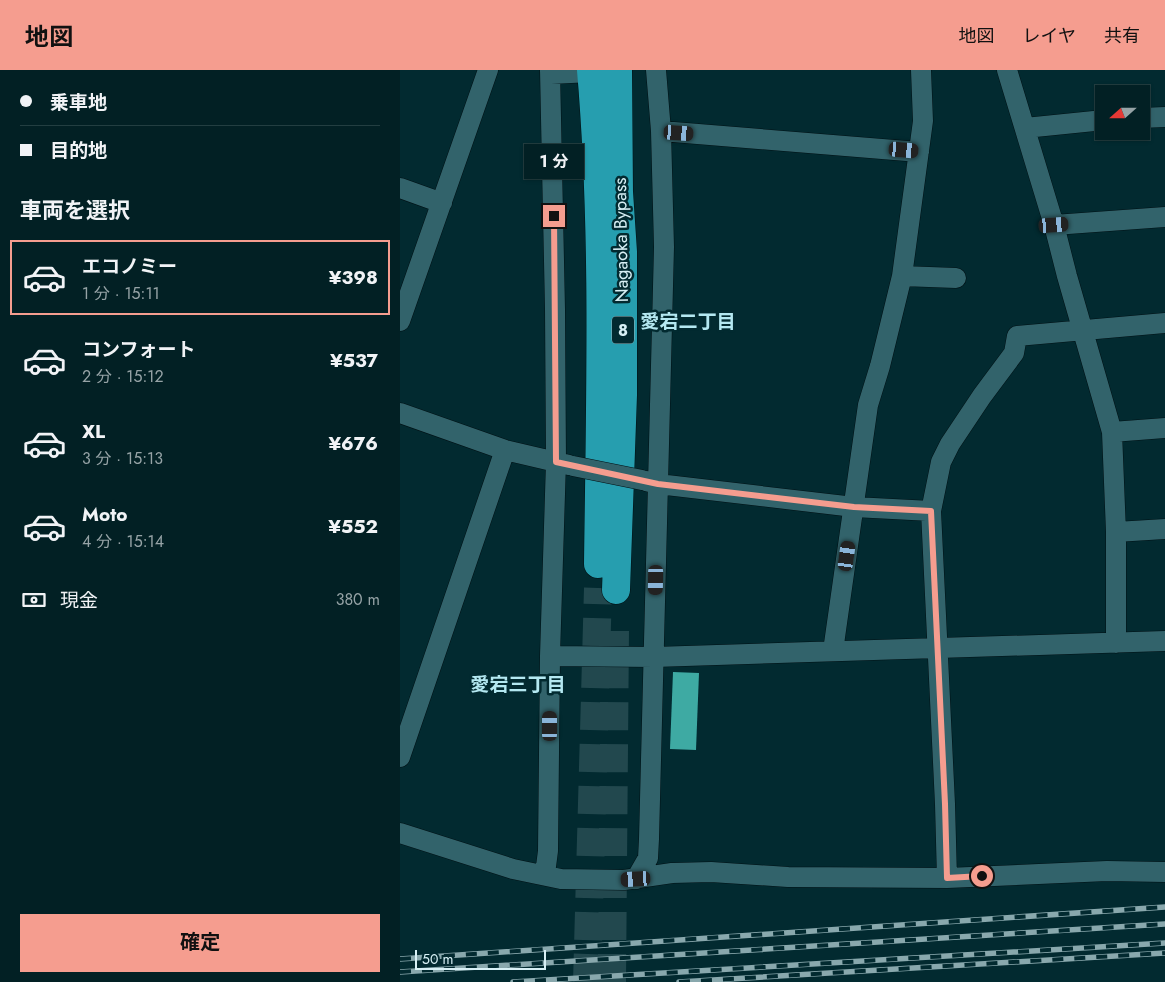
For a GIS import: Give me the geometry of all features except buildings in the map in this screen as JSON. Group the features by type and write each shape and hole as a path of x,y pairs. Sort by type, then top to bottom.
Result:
{"highway":[{"name":"Nagaoka Bypass","path":"591,71 596,130 600,247 607,589 623,395 623,252 619,192 618,70"}],"street":[{"path":"400,322 404,293 442,202 488,70"},
{"path":"636,879 648,858 654,657 650,482 664,247 661,131 656,70"},
{"path":"833,651 868,405 880,366 902,276 923,121 921,70"},
{"path":"1007,70 1054,225 1112,432 1116,532 1116,643"},
{"path":"545,874 548,851 550,656 564,464 556,309 551,72 591,71"},
{"path":"1150,118 1165,117"},
{"path":"1025,128 1095,121"},
{"path":"661,131 920,152"},
{"path":"400,188 442,202"},
{"path":"1054,225 1165,217"},
{"path":"902,276 956,278"},
{"path":"947,878 931,511 941,462 950,444 982,396 1014,354 1017,336 1165,323"},
{"path":"400,413 505,450 650,482 854,507 931,511"},
{"path":"1112,432 1165,428"},
{"path":"400,757 505,450"},
{"path":"1116,532 1165,529"},
{"path":"550,656 654,657 1165,641"},
{"path":"400,833 513,869 562,879 636,879 672,873 711,872 788,877 947,878 1107,872 1165,872"}],"tunnel":[{"path":"587,982 598,588"},
{"path":"612,982 615,631"}],"railway":[{"path":"400,959 1165,907"},
{"path":"400,972 1165,924"},
{"path":"513,982 1165,943"},
{"path":"679,982 1165,953"}],"district":[{"name":"愛宕二丁目","path":"688,321"},
{"name":"愛宕三丁目","path":"518,684"}],"route":[{"path":"554,216 556,462 658,484 854,507 931,511 947,878 982,876"}]}
